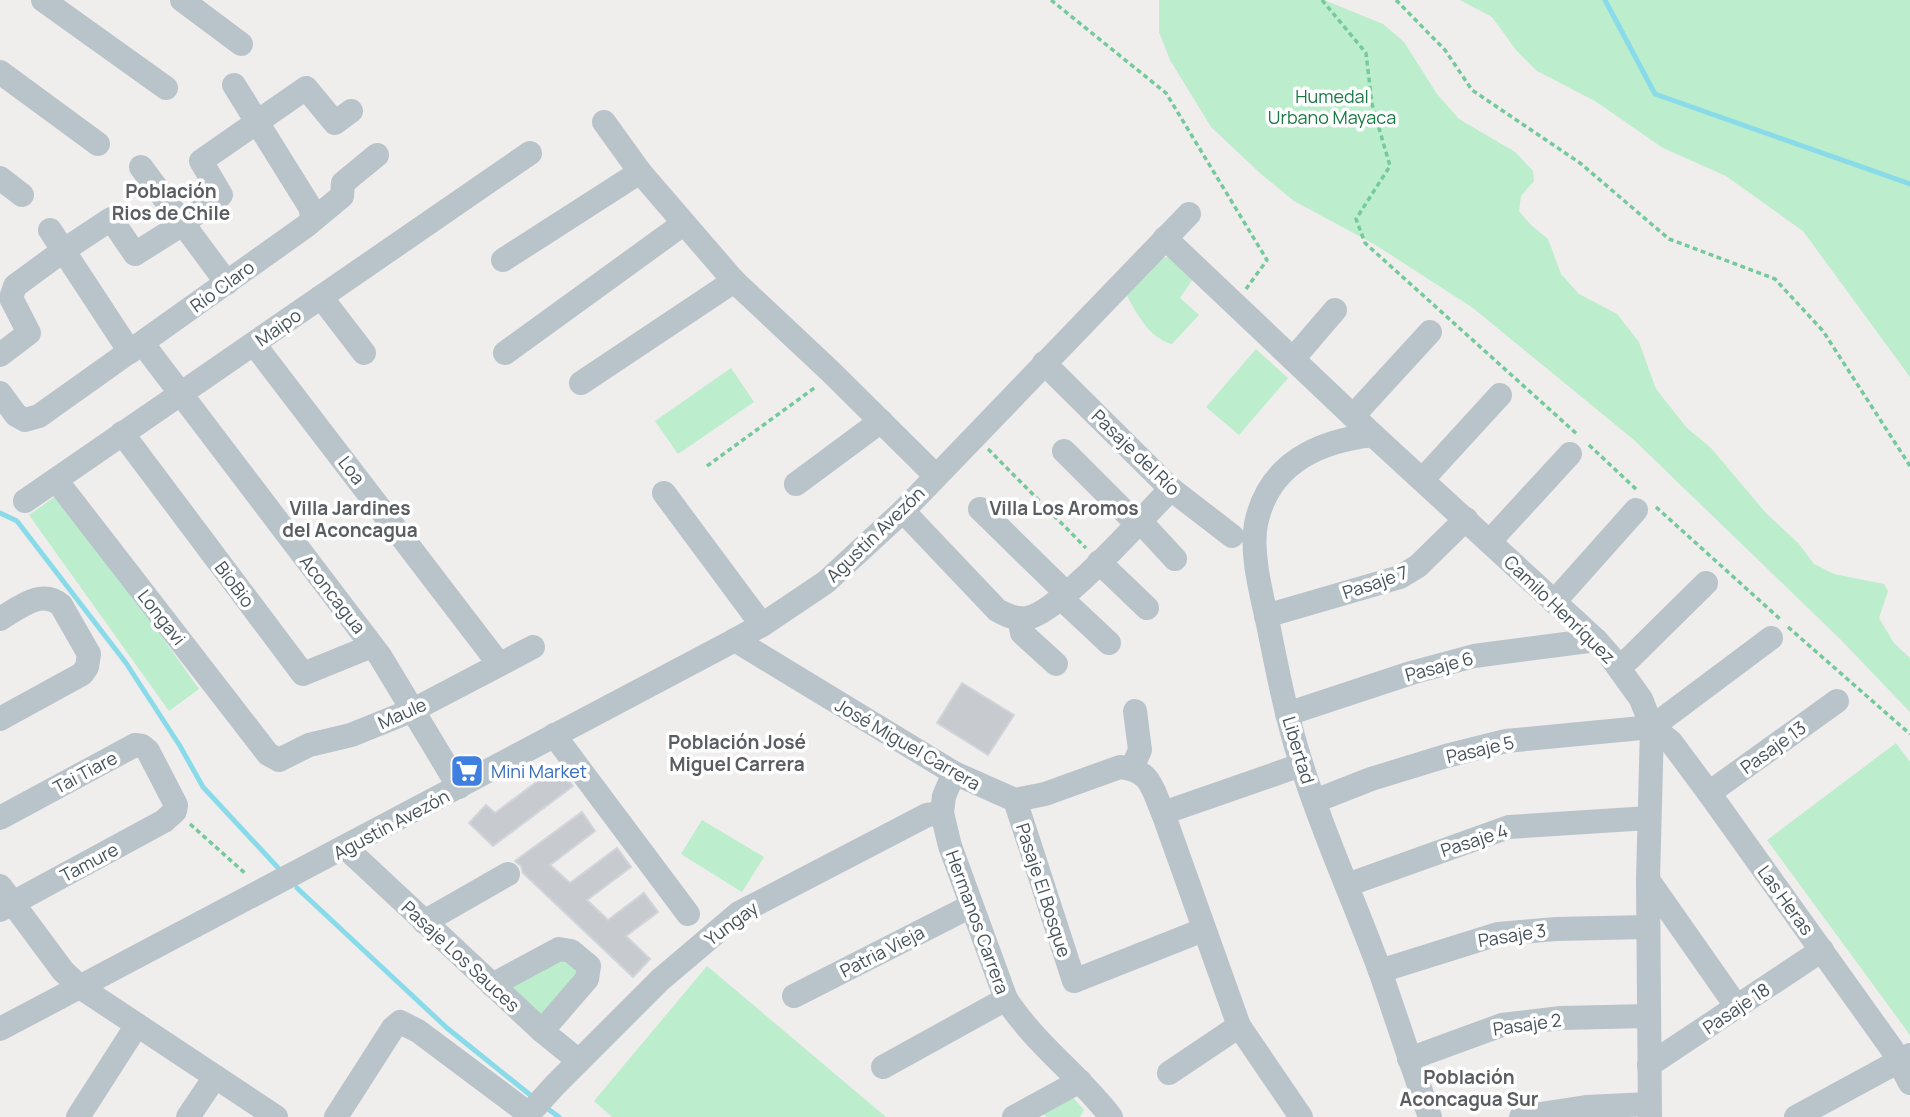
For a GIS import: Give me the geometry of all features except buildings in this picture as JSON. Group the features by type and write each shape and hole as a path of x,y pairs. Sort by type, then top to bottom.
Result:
{"street":[{"path":"43,0 166,88"},
{"path":"182,0 242,44"},
{"path":"0,72 98,144"},
{"path":"234,85 310,207 313,219"},
{"path":"0,355 29,333 11,298 15,286 57,240 111,219 135,254 181,225 221,195 201,161 257,120 306,88 335,123 351,111"},
{"name":"Agustín Avezón","path":"604,122 640,172 734,281 935,475"},
{"name":"Maipo","path":"25,501 530,153"},
{"name":"Río Claro","path":"0,393 16,415 25,420 33,418 136,348 313,219 342,196 343,183 377,155"},
{"path":"141,167 181,225 227,283"},
{"path":"503,260 640,172"},
{"path":"0,178 22,195"},
{"name":"Agustín Avezón","path":"0,1029 735,640 826,582 903,510 1189,214"},
{"path":"505,353 684,224"},
{"name":"Camilo Henríquez","path":"1165,238 1373,435 1596,640 1641,699 1652,727 1648,880 1649,1111"},
{"name":"Aconcagua","path":"57,240 136,348 179,395 372,646 459,787"},
{"path":"581,383 734,281"},
{"path":"321,297 364,353"},
{"path":"1293,359 1335,310"},
{"path":"1353,416 1430,332"},
{"name":"Loa","path":"254,344 499,664"},
{"name":"Pasaje del Río","path":"1044,363 1171,489 1232,536"},
{"path":"1423,480 1500,395"},
{"path":"796,484 881,421"},
{"name":"BioBio","path":"122,433 303,674 372,646"},
{"name":"Libertad","path":"1373,435 1345,438 1324,445 1294,461 1269,490 1256,526 1256,553 1266,617 1301,765 1380,971 1430,1117"},
{"path":"1064,451 1175,559"},
{"path":"1490,541 1570,454"},
{"name":"Longavi","path":"56,480 268,754"},
{"path":"903,510 997,610 1019,618 1041,614 1064,596 1171,489"},
{"path":"664,493 762,625"},
{"path":"1554,602 1645,505"},
{"path":"980,509 1109,643"},
{"name":"Pasaje 7","path":"1266,617 1400,577 1418,566 1466,519"},
{"path":"1099,562 1147,608"},
{"path":"1619,667 1706,583"},
{"path":"0,619 39,597 49,597 61,605 89,654 87,667 82,674 0,719"},
{"path":"1019,618 1022,633 1056,664"},
{"path":"1652,727 1771,638"},
{"name":"José Miguel Carrera","path":"735,640 954,774 1015,800"},
{"name":"Pasaje 6","path":"1287,713 1411,673 1474,656 1596,640"},
{"name":"Maule","path":"268,754 279,760 309,745 351,735 413,710 533,647"},
{"name":"Pasaje 13","path":"1709,793 1837,701"},
{"path":"1132,768 1140,750 1135,711"},
{"name":"Las Heras","path":"1652,727 1671,742 1906,1067"},
{"name":"Pasaje 5","path":"1315,801 1384,775 1506,741 1652,727"},
{"path":"554,735 688,914"},
{"name":"Tai Tiare","path":"0,818 139,745 148,751 175,801 175,811"},
{"path":"1163,813 1301,765"},
{"path":"1015,800 1045,794 1120,768 1132,768 1143,773 1149,780 1163,813 1239,1026 1301,1117"},
{"name":"Hermanos Carrera","path":"954,774 944,796 942,813 950,846 1006,999 1026,1026 1080,1081 1103,1113"},
{"name":"Pasaje El Bosque","path":"1015,800 1074,981 1203,930"},
{"name":"Tamure","path":"4,900 164,821 175,811"},
{"name":"Yungay","path":"527,1115 660,980 740,913 927,815 942,813"},
{"name":"Pasaje 4","path":"1347,885 1509,827 1649,818"},
{"name":"Pasaje Los Sauces","path":"346,848 542,1031 579,1061"},
{"path":"424,922 508,874"},
{"path":"1648,880 1737,1007"},
{"path":"4,900 80,988 276,1117"},
{"name":"Patria Vieja","path":"793,996 971,906"},
{"name":"Pasaje 3","path":"1380,971 1498,934 1556,929 1648,928"},
{"path":"492,985 559,949 568,949 589,966 587,979 542,1031"},
{"name":"Pasaje 18","path":"1649,1065 1822,950"},
{"path":"883,1067 1006,999"},
{"name":"Pasaje 2","path":"1409,1059 1502,1025 1561,1018 1649,1016"},
{"path":"336,1117 393,1028 400,1022 418,1031 527,1115"},
{"path":"78,1117 137,1025"},
{"path":"1169,1073 1239,1026"},
{"path":"1796,1117 1906,1067"},
{"path":"188,1117 215,1077"},
{"path":"1014,1117 1080,1081"},
{"path":"1521,1117 1587,1107 1649,1111"}],"path":[{"path":"1051,0 1166,93 1268,260 1235,305"},
{"path":"1322,0 1366,53 1372,104 1390,166 1356,219 1366,243 1508,370 1645,505 1910,734"},
{"path":"1396,0 1445,50 1472,90 1580,163 1669,239 1775,279 1823,331 1910,466"},
{"path":"707,466 833,374"},
{"path":"974,435 1099,562"},
{"path":"175,811 265,890"}],"green space":[{"name":"Humedal Urbano Mayaca","path":"1159,0 1324,0 1383,24 1404,42 1437,94 1459,119 1515,152 1533,171 1534,181 1521,196 1519,211 1548,239 1561,274 1579,294 1617,314 1639,342 1656,389 1687,428 1711,448 1814,564 1834,574 1884,584 1888,591 1879,618 1894,643 1910,658 1910,712 1840,639 1634,440 1473,308 1374,244 1294,201 1211,127 1170,60 1159,32"},
{"path":"1460,0 1910,0 1910,377 1803,231 1726,176 1663,148 1595,101 1537,71 1516,50 1492,17"},
{"path":"1172,257 1195,276 1180,298 1199,315 1172,344 1150,331 1126,294 1162,258"},
{"path":"1256,349 1288,378 1239,435 1206,407"},
{"path":"731,368 754,402 678,454 655,421"},
{"path":"60,493 199,689 169,711 29,515"},
{"path":"1896,743 1910,762 1910,1035 1767,840"},
{"path":"702,820 764,857 742,892 681,854"},
{"path":"565,953 584,970 545,1021 505,985"},
{"path":"707,966 886,1117 612,1117 594,1101"},
{"path":"1069,1093 1084,1110 1080,1117 1047,1117 1037,1112"}],"waterway":[{"path":"1605,0 1655,94 1910,184"},
{"path":"0,513 17,521 126,663 203,787 281,871"},
{"path":"297,888 447,1028 534,1098"},
{"path":"544,1106 559,1117"}],"place":[{"name":"Mini Market","path":"467,771"}],"district":[{"name":"Población Rios de Chile","path":"171,202"},
{"name":"Villa Los Aromos","path":"1064,508"},
{"name":"Villa Jardines del Aconcagua","path":"350,519"},
{"name":"Población José Miguel Carrera","path":"737,753"},
{"name":"Población Aconcagua Sur","path":"1469,1088"}]}
